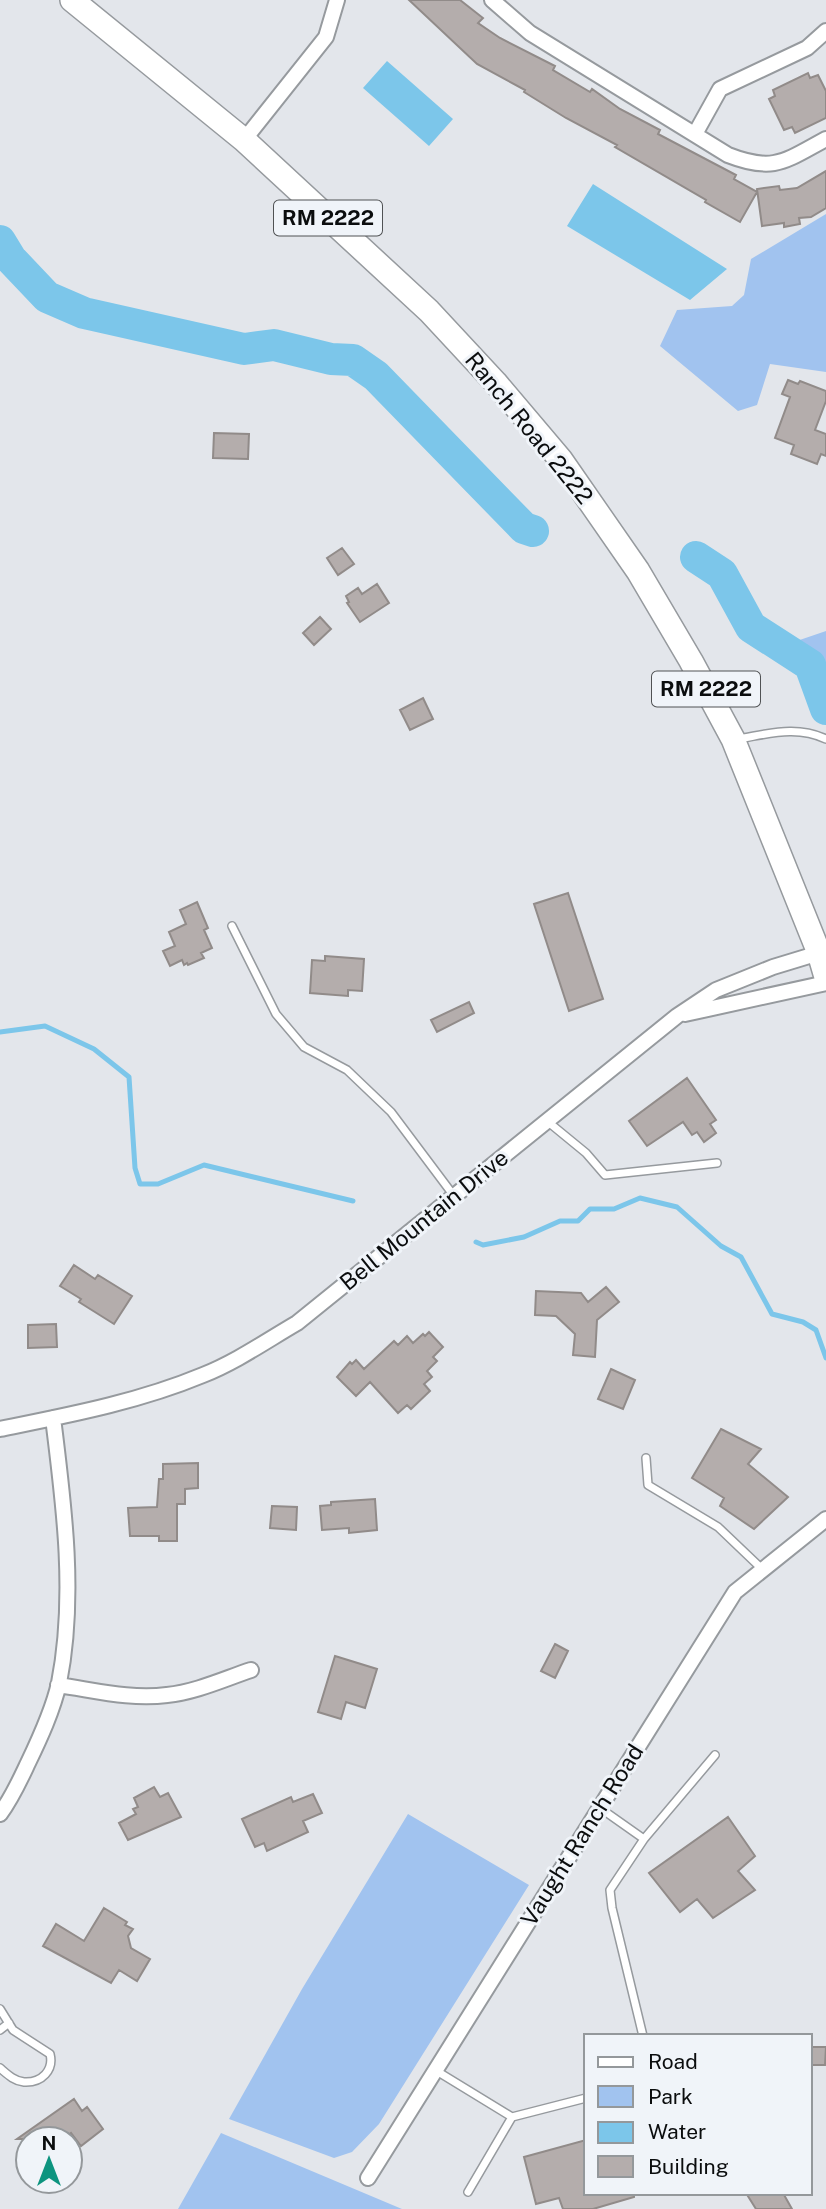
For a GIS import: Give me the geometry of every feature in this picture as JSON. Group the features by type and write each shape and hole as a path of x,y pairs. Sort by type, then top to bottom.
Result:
{"main road":[{"name":"Ranch Road 2222","path":"72,0 244,140 429,311 495,382 561,460 638,570 733,739 819,953 826,977"}],"street":[{"path":"244,140 326,37 337,0"},
{"path":"492,0 530,33 728,155 749,163 765,165 783,162 826,139"},
{"path":"695,134 720,89 807,48 826,31"},
{"name":"Bell Mountain Drive","path":"0,1429 159,1392 243,1355 297,1323 677,1016 716,990 773,967 819,953"},
{"path":"677,1016 826,983"},
{"path":"0,1814 9,1802 37,1744 58,1685 67,1623 62,1491 53,1418"},
{"name":"Vaught Ranch Road","path":"368,2178 735,1592 826,1519"},
{"path":"58,1685 130,1696 167,1695 251,1670"}],"lane":[{"path":"733,739 792,730 811,732 826,739"},
{"path":"232,926 276,1014 304,1047 347,1070 391,1112 454,1196"},
{"path":"547,1121 586,1153 605,1175 717,1163"},
{"path":"646,1458 648,1485 718,1527 763,1570"},
{"path":"643,2034 610,1890 644,1839 715,1755"},
{"path":"600,1807 644,1839"},
{"path":"0,2009 13,2030 50,2054 52,2063 49,2072 40,2079 25,2082 10,2077 0,2068"},
{"path":"0,2030 9,2023"},
{"path":"435,2070 512,2117"},
{"path":"468,2192 512,2117 584,2099"}],"green space":[{"path":"826,214 826,372 770,364 757,405 738,411 660,346 677,310 732,306 744,295 751,259"},
{"path":"826,631 826,715 785,645"},
{"path":"408,1814 529,1885 379,2124 352,2152 334,2158 229,2119 302,1989"},
{"path":"221,2133 402,2209 178,2209"}],"water":[{"path":"387,61 453,119 429,146 363,88"},
{"path":"593,184 727,269 690,300 567,226"}],"building":[{"path":"409,0 460,0 483,18 478,23 500,38 555,66 553,70 590,92 592,89 620,109 660,130 658,134 736,175 734,179 757,192 740,222 615,147 617,145 566,118 524,92 525,90 477,64"},
{"path":"808,73 810,78 818,75 826,91 826,118 795,133 792,127 784,130 769,99 775,96 773,90"},
{"path":"826,171 826,208 811,217 799,218 800,224 784,227 784,223 762,226 757,189 779,186 780,190 797,188"},
{"path":"788,380 798,384 800,381 826,391 826,401 815,430 826,434 826,456 821,454 817,464 791,454 794,445 775,438 790,397 782,394"},
{"path":"214,433 249,434 248,459 213,458"},
{"path":"342,548 354,564 338,575 327,558"},
{"path":"377,584 389,603 360,622 347,603 349,602 346,596 358,588 362,594"},
{"path":"320,617 331,629 314,645 303,633"},
{"path":"423,698 433,719 410,730 400,710"},
{"path":"568,893 603,999 569,1011 534,904"},
{"path":"197,902 208,928 204,930 212,948 201,953 204,958 188,965 184,965 182,960 170,966 163,951 175,946 169,932 186,924 180,910"},
{"path":"325,956 364,959 362,991 348,990 348,996 310,993 312,960 325,961"},
{"path":"469,1002 474,1013 437,1032 431,1020"},
{"path":"687,1078 716,1120 710,1124 716,1133 704,1142 697,1132 692,1135 683,1122 647,1146 629,1121"},
{"path":"74,1265 95,1279 98,1275 132,1296 114,1324 79,1302 81,1299 60,1286"},
{"path":"606,1287 619,1302 597,1320 595,1357 573,1355 575,1334 556,1316 535,1315 536,1291 581,1293 588,1302"},
{"path":"56,1324 57,1347 28,1348 28,1325"},
{"path":"429,1332 443,1347 433,1357 437,1361 427,1371 432,1377 424,1384 430,1391 411,1409 407,1405 398,1413 370,1382 356,1396 337,1377 350,1362 352,1364 356,1360 364,1369 394,1341 398,1345 407,1336 413,1343"},
{"path":"611,1369 635,1380 623,1409 598,1399"},
{"path":"721,1429 761,1449 748,1464 788,1497 754,1529 720,1506 724,1498 692,1478"},
{"path":"198,1463 198,1488 185,1489 185,1504 177,1504 177,1541 159,1541 159,1536 130,1536 128,1508 157,1507 163,1464"},
{"path":"375,1499 377,1530 349,1533 349,1528 322,1530 320,1506 331,1505 331,1502"},
{"path":"272,1506 297,1507 296,1530 270,1528"},
{"path":"555,1644 568,1651 555,1678 541,1671"},
{"path":"335,1656 377,1669 365,1708 346,1702 341,1719 318,1712"},
{"path":"154,1787 160,1797 168,1793 181,1817 128,1840 119,1823 136,1814 133,1809 138,1807 134,1798"},
{"path":"313,1794 322,1813 303,1821 308,1832 267,1851 264,1843 255,1847 242,1819 291,1797 293,1802"},
{"path":"728,1817 755,1856 738,1871 755,1890 713,1918 697,1899 680,1912 649,1873"},
{"path":"104,1908 127,1922 125,1925 133,1929 128,1936 131,1948 150,1959 137,1981 119,1970 111,1983 43,1946 56,1924 84,1941"},
{"path":"812,2047 826,2047 825,2065 812,2065"},
{"path":"74,2099 82,2111 87,2107 103,2129 84,2144 84,2125 37,2125"},
{"path":"584,2141 584,2195 634,2197 593,2209 563,2209 559,2198 536,2204 524,2157"},
{"path":"747,2195 784,2195 792,2209 756,2209"}],"waterway":[{"path":"0,241 11,259 47,297 84,313 244,349 274,345 331,359 353,360 376,376 524,528 533,531"},
{"path":"696,557 722,574 751,627 810,665 826,709"},
{"path":"0,1032 45,1026 94,1049 129,1077 135,1168 140,1184 158,1184 204,1165 353,1201"},
{"path":"476,1242 483,1245 524,1237 560,1221 578,1221 590,1209 614,1209 640,1198 677,1207 721,1246 741,1257 772,1314 803,1322 816,1330 826,1358"}]}
